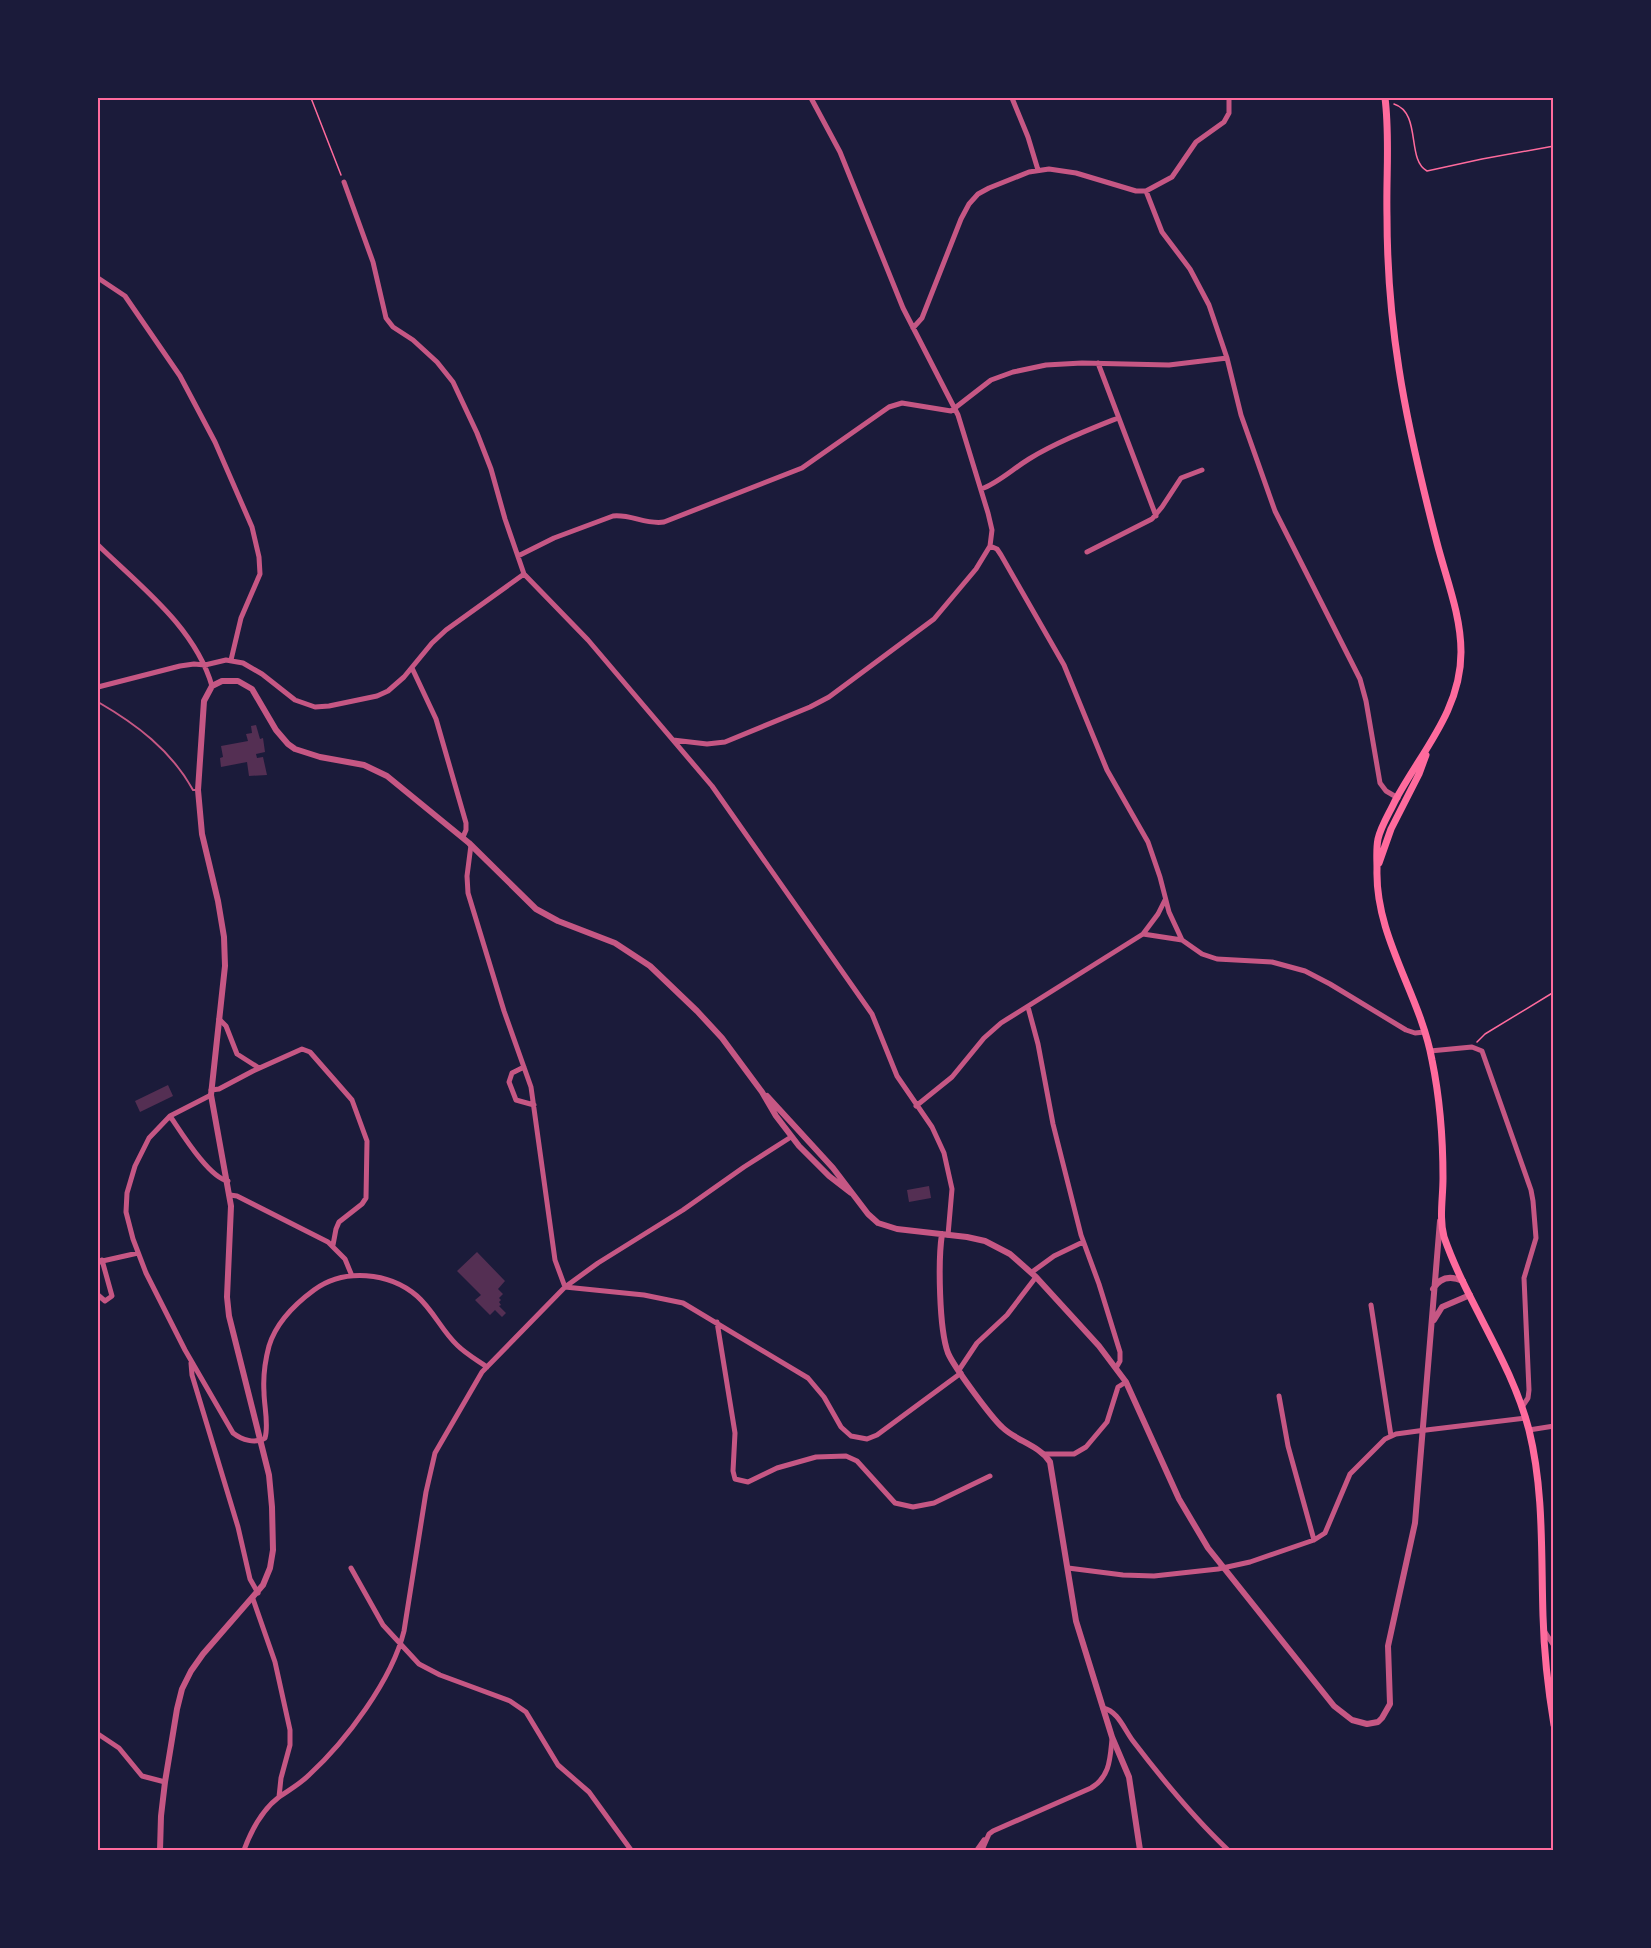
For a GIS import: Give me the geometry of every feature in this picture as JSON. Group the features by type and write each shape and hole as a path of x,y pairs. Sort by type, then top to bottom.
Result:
{"main road":[{"path":"1385,100 1388,145 1388,263 1397,359 1412,441 1455,610 1460,640 1460,668 1455,694 1446,716 1427,750 1411,772 1378,837 1377,895 1383,921 1425,1032 1436,1081 1442,1149 1441,1214 1444,1237 1502,1361 1529,1430 1541,1510 1543,1629 1554,1725"},
{"path":"1377,871 1387,838 1420,771 1427,750"}],"street":[{"path":"673,740 707,744 725,742 829,697 934,619 976,569 990,546 992,530 955,410 896,292 840,152 811,98"},
{"path":"1012,98 1031,144 1038,170"},
{"path":"913,328 922,318 961,219 973,198 989,188 1038,170 1065,171 1136,191 1146,191 1163,183 1176,172 1196,142 1224,122 1229,113 1229,98"},
{"path":"344,182 373,262 386,318 393,327 413,340 437,362 453,382 488,459 524,574 588,640 725,803 863,999 878,1026 897,1076 935,1133 948,1169 952,1201 945,1234 941,1289 945,1342 950,1356 960,1371 1004,1429 1044,1454 1052,1467 1078,1630 1112,1737 1129,1778 1140,1851"},
{"path":"1146,191 1162,232 1190,269 1205,298 1227,358 1241,415 1275,511 1360,679 1380,783 1386,791 1405,802"},
{"path":"98,278 125,296 180,376 208,426 252,527 260,562 260,574 241,618 231,660"},
{"path":"518,556 554,538 613,516 652,523 670,520 794,472 817,459 893,405 902,403 944,411 955,410 985,384 1005,374 1054,364 1098,363 1162,366 1227,358"},
{"path":"1098,363 1156,516"},
{"path":"981,489 989,487 1014,468 1046,449 1118,418"},
{"path":"1087,552 1148,522 1156,516 1181,478 1202,470"},
{"path":"98,545 178,624 205,665 212,686"},
{"path":"990,546 997,549 1001,555 1065,665 1107,770 1148,842 1165,898 1182,939"},
{"path":"98,687 180,666 205,665 231,660 249,666 294,700 315,707 383,693 399,682 446,630 524,574"},
{"path":"412,668 433,711 443,743 466,823 463,837"},
{"path":"160,1851 165,1782 177,1709 186,1680 209,1646 255,1596 270,1568 273,1541 270,1486 232,1335 227,1306 232,1218 228,1181 213,1116 211,1093 225,966 225,937 202,834 198,790 204,701 212,686 227,680 243,683 256,694 276,730 288,744 312,755 364,765 380,771 463,837 536,909 558,921 615,943 650,966 710,1024 762,1092 791,1137 815,1163 851,1193"},
{"path":"471,845 468,893 534,1105 554,1252 564,1287"},
{"path":"916,1106 952,1077 988,1034 1016,1013 1143,934 1158,914 1165,898"},
{"path":"1143,934 1182,939 1209,957 1272,962 1305,971 1406,1030 1415,1033 1425,1032"},
{"path":"1028,1007 1038,1044 1055,1134 1083,1242 1118,1346 1120,1361 1116,1368"},
{"path":"219,1019 226,1026 237,1054 259,1068"},
{"path":"1430,1051 1472,1047 1479,1048 1484,1054 1533,1201 1536,1238 1524,1278 1529,1390 1528,1398 1521,1407"},
{"path":"333,1245 339,1222 364,1202 367,1194 368,1148 358,1111 349,1096 305,1049 296,1050 259,1068 170,1116 155,1130 144,1146 127,1193 127,1218 138,1253 191,1362 233,1433 241,1438 260,1441 265,1438 263,1384 267,1353 272,1337 284,1319 319,1286 334,1280 352,1276 377,1277 407,1289 423,1302 456,1344 487,1367"},
{"path":"524,1067 512,1073 509,1082 516,1100 534,1105"},
{"path":"762,1092 782,1110 798,1132 833,1168 868,1214 884,1226 976,1239 1010,1254 1034,1274 1090,1336 1126,1382 1186,1511 1223,1568 1339,1711 1357,1723 1378,1722 1386,1714 1390,1704 1388,1646 1412,1541 1441,1214"},
{"path":"170,1116 203,1161 221,1179 228,1181"},
{"path":"244,1851 268,1807 308,1776 339,1743 372,1699 400,1646 426,1492 435,1453 474,1384 487,1367 564,1287 798,1132"},
{"path":"230,1195 237,1196 333,1245 345,1259 352,1276"},
{"path":"564,1287 672,1299 688,1305 808,1378 824,1397 846,1432 856,1438 867,1439 877,1435 960,1371 977,1343 1008,1316 1034,1274 1054,1256 1083,1242"},
{"path":"98,1295 105,1301 112,1296 100,1261 138,1253"},
{"path":"1433,1291 1439,1281 1447,1278 1463,1281"},
{"path":"1432,1326 1442,1307 1470,1295"},
{"path":"1371,1305 1391,1436"},
{"path":"717,1322 735,1433 733,1471 735,1479 748,1482 777,1468 816,1457 846,1456 857,1461 895,1503 913,1507 934,1503 990,1476"},
{"path":"191,1362 192,1375 238,1527 247,1568 275,1662 290,1730 290,1745 281,1778 279,1797"},
{"path":"1044,1454 1074,1454 1086,1447 1107,1422 1118,1387 1126,1382"},
{"path":"1279,1396 1288,1446 1314,1540"},
{"path":"1068,1568 1143,1576 1223,1568 1250,1562 1314,1540 1327,1531 1343,1489 1355,1468 1380,1443 1391,1436 1526,1418"},
{"path":"1529,1430 1554,1426"},
{"path":"351,1568 378,1617 400,1646 419,1664 433,1672 504,1698 521,1707 530,1717 558,1764 589,1792 631,1851"},
{"path":"1543,1629 1554,1646"},
{"path":"1549,1695 1554,1683"},
{"path":"1103,1707 1115,1713 1133,1740 1194,1816 1228,1851"},
{"path":"98,1734 119,1748 142,1776 165,1782"},
{"path":"977,1851 989,1834 1096,1785 1107,1771 1112,1737"},
{"path":"982,1851 989,1834"}],"lane":[{"path":"98,702 131,722 162,748 180,769 193,790 198,790"}],"path":[{"path":"311,98 344,182"},
{"path":"1385,100 1398,105 1404,111 1413,131 1419,165 1427,171 1554,146"},
{"path":"1472,1047 1485,1034 1554,992"}],"building":[{"path":"256,725 260,739 263,738 265,752 256,754 257,758 263,757 267,775 249,776 247,762 221,767 220,758 223,757 221,746 248,741 246,734 252,733 251,726"},
{"path":"168,1085 173,1096 140,1112 135,1101"},
{"path":"929,1186 931,1198 909,1202 907,1190"},
{"path":"477,1252 505,1281 498,1289 503,1294 499,1298 501,1305 499,1306 506,1313 502,1317 495,1310 490,1315 475,1300 481,1295 457,1271"}]}
